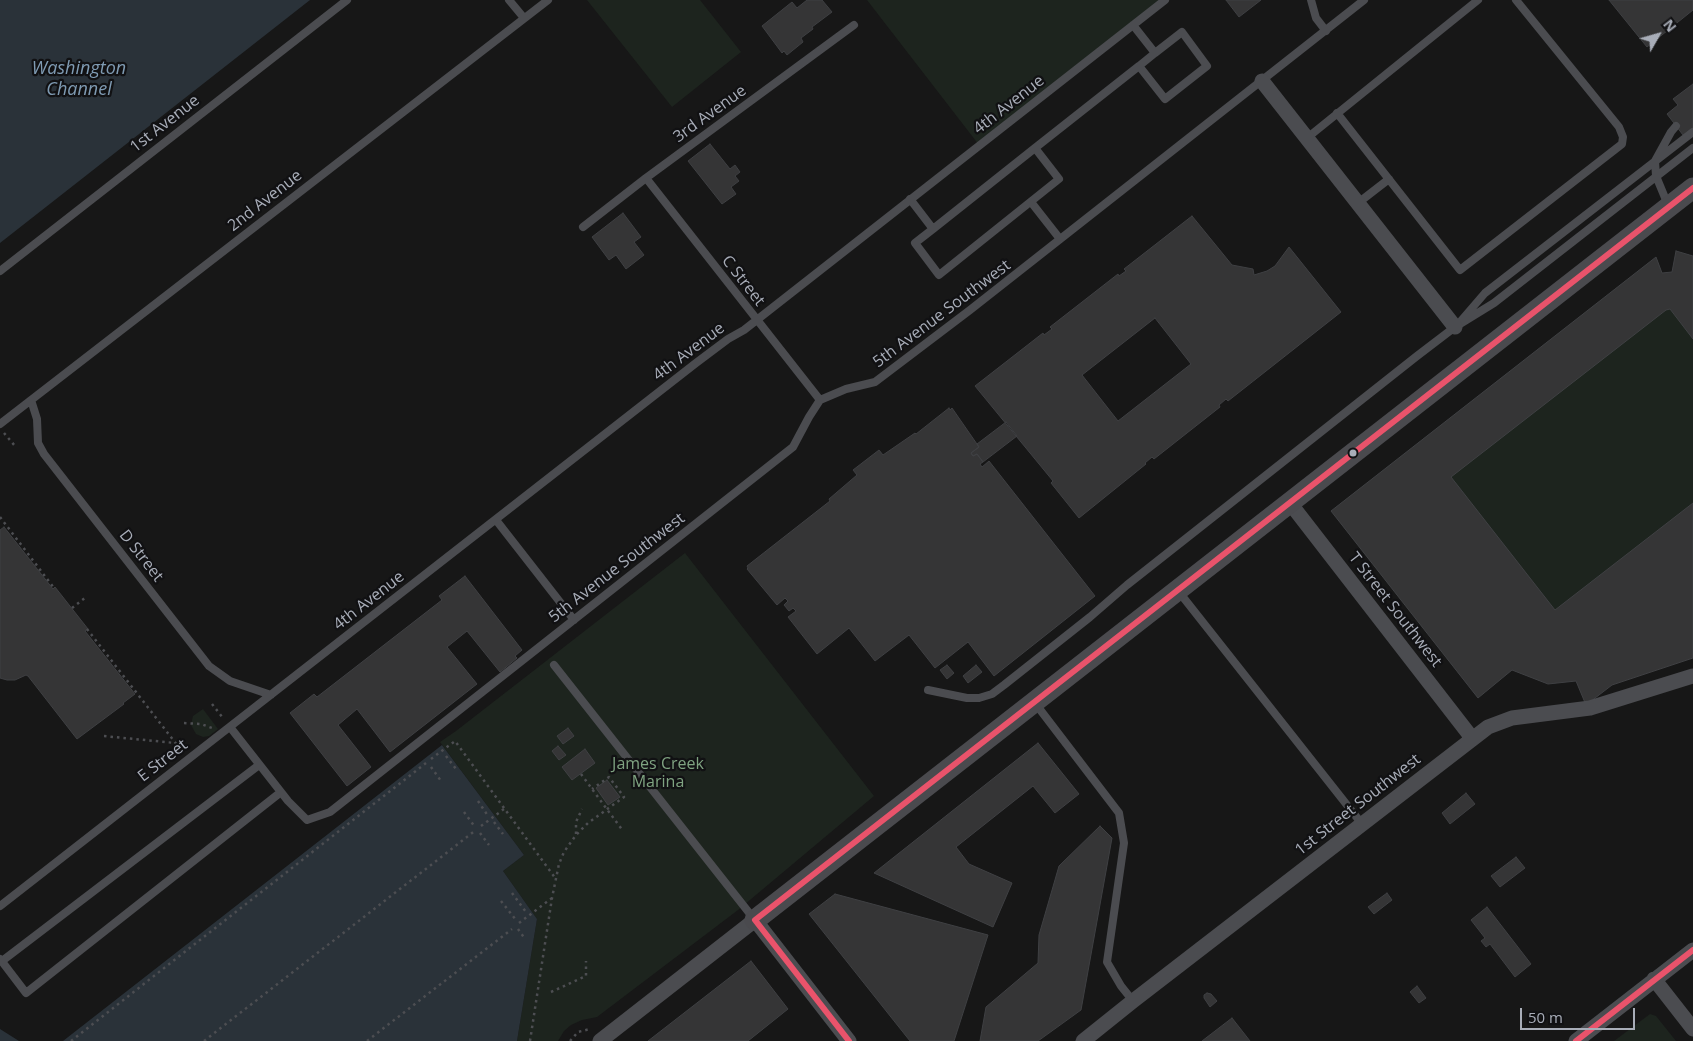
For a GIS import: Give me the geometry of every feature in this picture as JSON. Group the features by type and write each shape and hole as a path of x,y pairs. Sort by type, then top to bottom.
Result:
{"street":[{"path":"1262,81 1455,327"},
{"path":"600,1041 1693,188"},
{"name":"T Street Southwest","path":"1290,503 1472,738"},
{"name":"1st Street Southwest","path":"1083,1041 1488,727 1503,720 1522,716 1584,709 1693,676"},
{"path":"756,920 849,1041"},
{"path":"1576,1041 1693,950"},
{"path":"1654,979 1693,1029"}],"lane":[{"name":"1st Avenue","path":"0,271 347,0"},
{"path":"509,0 524,18"},
{"name":"2nd Avenue","path":"1,427 32,400 548,0"},
{"name":"4th Avenue","path":"230,727 696,363 757,320 1165,0"},
{"path":"1311,0 1316,18 1326,31"},
{"name":"5th Avenue Southwest","path":"281,792 307,820 330,812 793,448 820,400 846,389 875,382 1364,0"},
{"path":"1306,138 1478,0"},
{"path":"1337,113 1460,270 1622,144 1623,137 1619,127 1516,0"},
{"name":"3rd Avenue","path":"583,227 646,178 854,25"},
{"path":"1133,25 1156,53"},
{"path":"1035,148 1060,179 939,275 915,243 933,229 1035,148 1139,66 1156,53 1182,32 1207,66 1165,99 1139,66"},
{"path":"1669,207 1656,176 1655,162 1676,126"},
{"path":"1455,327 1485,293 1693,132"},
{"path":"928,690 967,698 979,698 992,694 1083,623 1190,535 1455,327 1494,303 1693,148"},
{"name":"C Street","path":"646,178 820,400"},
{"path":"1358,203 1389,180"},
{"path":"910,199 933,229"},
{"path":"1031,202 1060,239"},
{"name":"D Street","path":"32,400 37,419 38,443 44,454 209,666 230,681 271,695"},
{"path":"496,520 574,620"},
{"path":"1177,591 1362,824"},
{"path":"554,664 756,920"},
{"path":"1035,703 1119,813 1124,843 1107,962 1121,986 1133,1001"},
{"path":"230,727 281,792 26,993 1,959 259,765"},
{"name":"E Street","path":"0,906 230,727"}],"path":[{"path":"1,427 15,446"},
{"path":"0,517 54,588"},
{"path":"72,608 86,597"},
{"path":"87,629 188,759"},
{"path":"212,704 224,719"},
{"path":"184,723 205,725 221,734"},
{"path":"104,736 175,743"},
{"path":"431,760 455,741 556,879"},
{"path":"446,756 456,769"},
{"path":"71,1041 426,763"},
{"path":"430,767 441,781"},
{"path":"581,774 623,831"},
{"path":"530,1041 559,864 564,852 576,835 588,823 624,797 609,777 592,789"},
{"path":"478,801 488,816"},
{"path":"481,826 504,809"},
{"path":"576,835 576,822 582,809"},
{"path":"204,1041 475,828 464,812"},
{"path":"494,822 503,834"},
{"path":"480,833 489,845"},
{"path":"512,893 526,912"},
{"path":"519,923 552,898"},
{"path":"501,901 516,920"},
{"path":"367,1041 512,929"},
{"path":"518,929 525,939"},
{"path":"551,992 586,976 586,961"}],"green space":[{"path":"587,0 700,0 741,52 672,107"},
{"path":"867,0 1165,0 979,145"},
{"path":"1676,251 1693,256 1693,658 1612,685 1576,681 1548,684 1512,670 1478,698 1331,511 1656,257 1662,273 1672,272"},
{"name":"James Creek Marina","path":"685,553 874,796 738,910 597,1017 582,1020 571,1025 564,1031 558,1041 517,1041 537,919 503,871 524,855 440,742"},
{"path":"203,709 218,729 209,736 203,737 196,734 191,725 193,716"},
{"path":"1650,1014 1656,1016 1676,1041 1614,1041"}],"water":[{"name":"Washington Channel","path":"0,0 310,0 0,243"},
{"path":"442,745 524,855 503,871 537,919 517,1041 63,1041"},
{"path":"0,1029 19,1041 0,1041"}],"building":[{"path":"807,0 822,0 832,12 801,38 803,42 787,55 784,51 782,53 762,26 792,2 797,8"},
{"path":"1226,0 1261,0 1239,17"},
{"path":"1609,0 1693,0 1693,10 1647,47"},
{"path":"1693,84 1693,128 1683,135 1667,114 1678,105 1673,99"},
{"path":"710,144 730,169 735,165 740,172 735,176 739,181 731,187 736,194 722,204 688,161"},
{"path":"623,213 641,237 634,242 644,255 626,269 616,255 609,260 592,237"},
{"path":"1192,216 1232,265 1253,269 1254,275 1275,266 1289,247 1341,312 1228,401 1226,399 1219,405 1220,407 1154,459 1152,457 1146,464 1079,518 1051,483 1053,481 975,386 1043,333 1044,335 1052,329 1050,327 1118,274 1119,276 1126,271 1124,269","holes":["1155,318 1191,364 1118,421 1082,375"]},
{"path":"1676,251 1693,256 1693,339 1670,309 1666,310 1451,477 1555,610 1693,503 1693,658 1612,685 1586,705 1576,681 1548,684 1512,670 1478,698 1331,511 1656,257 1662,273 1672,272"},
{"path":"949,408 950,410 952,408 979,447 971,453 973,456 977,454 983,462 980,464 982,467 989,461 1095,596 994,676 968,642 935,668 909,635 875,661 849,628 817,654 788,617 796,611 793,608 789,611 784,605 788,601 785,598 777,605 747,569 747,566 830,501 829,499 857,475 853,470 879,450 883,455 916,434"},
{"path":"1006,422 1017,436 983,462 977,454 973,456 971,453 979,447 977,444"},
{"path":"4,527 53,589 55,587 88,629 85,631 135,694 77,739 28,676 26,675 15,680 0,678 0,530"},
{"path":"465,576 522,650 515,656 517,658 500,672 467,631 447,647 477,684 390,752 357,709 338,725 371,767 347,786 290,713 314,694 317,697 442,600 439,596"},
{"path":"947,665 954,673 947,679 940,670"},
{"path":"976,665 982,672 968,683 963,676"},
{"path":"568,728 574,736 563,744 557,736"},
{"path":"1038,743 1079,794 1055,813 1033,786 956,847 969,864 1012,883 993,927 874,873"},
{"path":"558,746 566,755 559,760 552,751"},
{"path":"585,749 595,763 572,780 562,767"},
{"path":"607,780 620,797 608,805 596,788"},
{"path":"1466,793 1475,804 1450,824 1442,813"},
{"path":"1100,826 1112,838 1081,1010 1038,1041 980,1041 986,1007 1038,963 1039,935 1059,866"},
{"path":"1516,857 1525,868 1500,887 1491,876"},
{"path":"1387,893 1392,900 1374,914 1368,907"},
{"path":"835,894 988,935 954,1041 910,1041 809,914"},
{"path":"1487,907 1531,964 1515,977 1490,944 1486,947 1481,941 1485,938 1471,920"},
{"path":"751,961 788,1009 748,1041 648,1041"},
{"path":"1417,986 1426,998 1419,1003 1410,992"},
{"path":"1207,993 1211,994 1217,1001 1210,1007 1204,998 1204,995"},
{"path":"1232,1018 1250,1041 1202,1041"}],"transit line":[{"path":"755,920 1693,188"},
{"path":"755,920 849,1041"},
{"path":"1576,1041 1693,950"}]}
